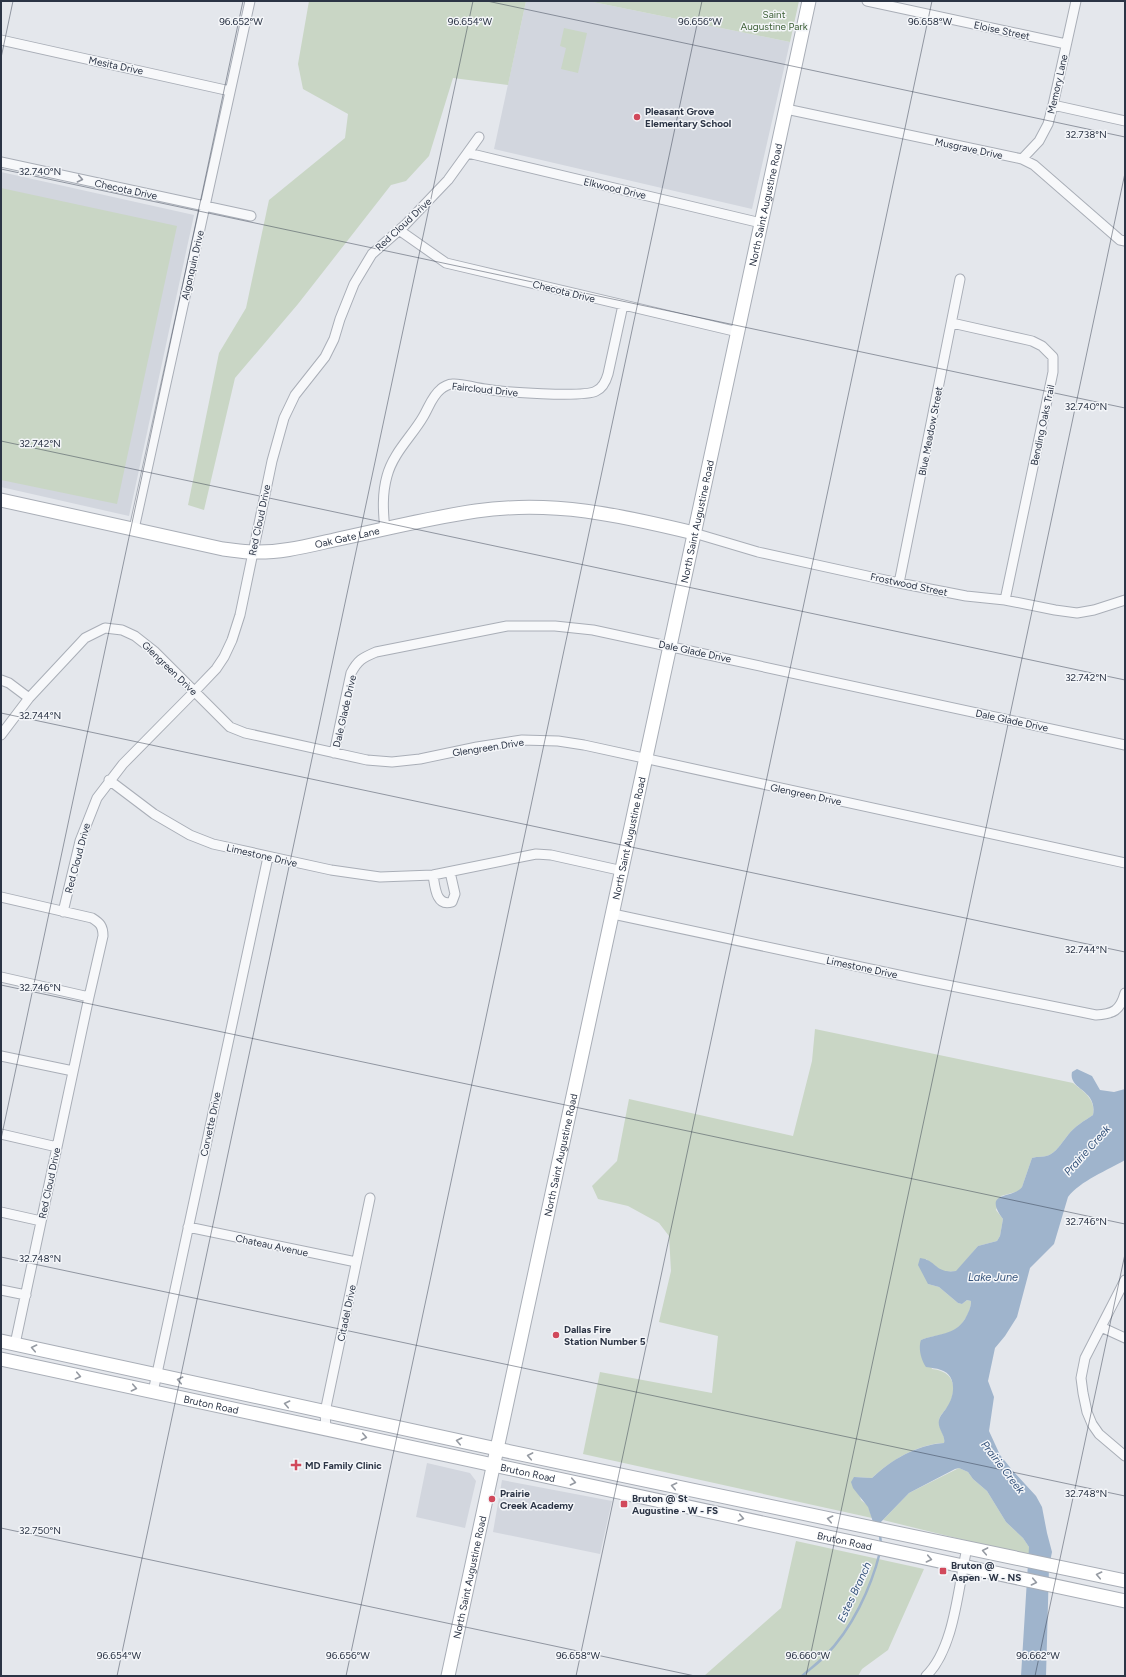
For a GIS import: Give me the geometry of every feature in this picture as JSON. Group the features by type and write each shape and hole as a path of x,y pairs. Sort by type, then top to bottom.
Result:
{"street":[{"name":"Algonquin Drive","path":"134,529 250,1"},
{"name":"North Saint Augustine Road","path":"448,1676 623,871 694,533 809,1"},
{"name":"Eloise Street","path":"867,1 1066,44"},
{"name":"Memory Lane","path":"1022,159 1039,141 1048,124 1076,1"},
{"name":"Mesita Drive","path":"1,40 230,91"},
{"path":"1053,105 1125,121"},
{"name":"Musgrave Drive","path":"786,110 1022,159 1034,165 1120,240 1125,241"},
{"name":"Red Cloud Drive","path":"15,1344 103,936 103,927 99,922 92,918 63,912 80,842 97,798 109,780 216,669 224,658 232,640 240,615 272,461 288,408 295,395 325,357 334,339 348,297 366,262 372,254 399,230 448,180 479,137"},
{"name":"Elkwood Drive","path":"468,153 761,223"},
{"name":"Checota Drive","path":"1,162 251,216"},
{"name":"Checota Drive","path":"399,230 446,263 738,332"},
{"name":"Blue Meadow Street","path":"899,583 960,279"},
{"name":"Faircloud Drive","path":"385,530 383,498 387,476 393,460 423,417 435,395 442,388 452,384 500,392 586,394 596,391 604,384 608,374 623,305"},
{"name":"Bending Oaks Trail","path":"952,323 1032,341 1042,346 1053,357 1053,372 1005,600"},
{"name":"Oak Gate Lane","path":"1,500 223,549 252,552 274,552 302,548 477,511 538,507 570,508 616,515 694,533"},
{"name":"Frostwood Street","path":"694,533 758,552 899,583 966,596 1005,600 1054,610 1077,613 1094,610 1125,600"},
{"name":"Dale Glade Drive","path":"334,754 351,673 357,662 376,652 507,626 555,626 593,630 1125,745"},
{"name":"Glengreen Drive","path":"1,735 29,698 85,638 105,628 122,630 135,636 154,651 230,727 244,733 334,754 367,760 392,762 420,759 477,747 529,740 558,741 578,744 1125,864"},
{"path":"1,680 9,683 29,698"},
{"name":"Limestone Drive","path":"109,780 160,818 190,835 213,844 268,857 360,875 400,877 433,875 536,854 551,855 623,871"},
{"name":"Corvette Drive","path":"153,1392 268,857"},
{"path":"433,875 438,896 441,902 446,904 452,902 455,894 450,872"},
{"path":"1,898 63,912"},
{"name":"Limestone Drive","path":"613,914 1096,1015 1111,1014 1116,1011 1123,1000 1125,993"},
{"path":"1,977 89,997"},
{"path":"1,1056 73,1071"},
{"path":"1,1134 57,1147"},
{"name":"Citadel Drive","path":"326,1429 325,1412 370,1198"},
{"path":"1,1212 41,1221"},
{"name":"Chateau Avenue","path":"188,1227 356,1262"},
{"path":"1125,1280 1085,1358 1081,1378 1087,1412 1099,1434 1125,1456"},
{"path":"1,1290 26,1295"},
{"path":"1101,1327 1125,1338"},
{"name":"Bruton Road","path":"1,1341 497,1450 1125,1581"},
{"path":"6,1360 15,1344"},
{"path":"49,1370 52,1352"},
{"name":"Bruton Road","path":"6,1360 1125,1601"},
{"path":"709,1512 712,1494"},
{"path":"926,1676 939,1660 951,1628 967,1548"}],"shaded area":[{"name":"Pleasant Grove Elementary School","path":"526,1 588,1 790,42 752,209 494,149"},
{"path":"1,172 194,215 129,516 1,487"},
{"path":"427,1463 470,1473 476,1481 465,1528 416,1517"},
{"path":"502,1480 612,1501 600,1554 493,1532"}],"green space":[{"path":"309,1 526,1 508,85 453,78 429,156 406,181 391,185 298,304 235,378 204,510 188,505 219,353 246,308 269,200 345,138 348,114 303,89 298,64"},
{"name":"Saint Augustine Park","path":"588,1 799,1 790,42"},
{"path":"564,28 587,33 578,73 561,69 566,48 560,46"},
{"path":"1,188 177,226 117,504 1,480"},
{"path":"815,1029 1073,1083 1088,1096 1093,1105 1093,1115 1074,1129 1054,1152 1046,1156 1032,1158 1022,1187 1019,1191 1001,1196 996,1210 1003,1219 1000,1236 997,1241 978,1246 957,1271 943,1272 926,1259 928,1284 939,1287 958,1303 962,1304 967,1300 971,1301 968,1314 961,1325 956,1329 946,1334 921,1340 932,1369 945,1373 952,1381 952,1398 939,1420 944,1437 944,1443 924,1446 905,1454 872,1478 855,1477 861,1500 868,1506 872,1518 583,1454 600,1372 712,1393 718,1336 659,1322 671,1271 669,1236 659,1223 628,1206 598,1199 592,1186 617,1161 629,1099 793,1136 812,1061"},
{"path":"959,1468 968,1472 973,1479 987,1491 1006,1522 1023,1538 1029,1547 1029,1556 883,1520 909,1493"},
{"path":"796,1541 924,1569 888,1650 862,1669 858,1676 704,1676 781,1608"}],"water":[{"name":"Lake June","path":"1077,1069 1092,1076 1100,1090 1114,1092 1125,1089 1125,1160 1087,1181 1073,1191 1068,1197 1054,1244 1030,1268 1017,1317 1005,1336 995,1348 988,1381 994,1397 989,1431 1000,1455 1036,1496 1042,1507 1052,1552 1049,1567 1046,1676 1021,1676 1029,1547 1023,1538 1006,1522 987,1491 973,1479 968,1472 959,1468 955,1469 909,1493 879,1524 873,1522 868,1507 853,1488 851,1482 854,1477 872,1478 887,1465 914,1450 934,1444 944,1443 944,1437 939,1426 939,1420 952,1397 952,1381 950,1376 939,1369 926,1367 920,1354 920,1343 921,1340 951,1331 961,1324 970,1308 971,1301 967,1300 962,1304 958,1303 939,1287 928,1284 918,1265 920,1258 930,1261 944,1271 956,1271 978,1246 997,1241 1000,1236 1003,1219 997,1210 997,1200 1017,1191 1022,1187 1032,1158 1046,1156 1054,1152 1074,1129 1093,1115 1091,1100 1074,1083 1072,1078 1072,1072"}],"waterway":[{"name":"Estes Branch","path":"880,1534 881,1545"},
{"name":"Estes Branch","path":"802,1676 822,1659 835,1645 852,1621 866,1594 880,1552"}],"place":[{"name":"Pleasant Grove Elementary School","path":"637,117"},
{"name":"Dallas Fire Station Number 5","path":"556,1335"},
{"name":"MD Family Clinic","path":"296,1465"},
{"name":"Prairie Creek Academy","path":"492,1499"},
{"name":"Bruton @ St Augustine - W - FS","path":"624,1504"},
{"name":"Bruton @ Aspen - W - NS","path":"943,1571"}],"water label":[{"name":"Prairie Creek","path":"1087,1150"},
{"name":"Prairie Creek","path":"1003,1467"}]}
